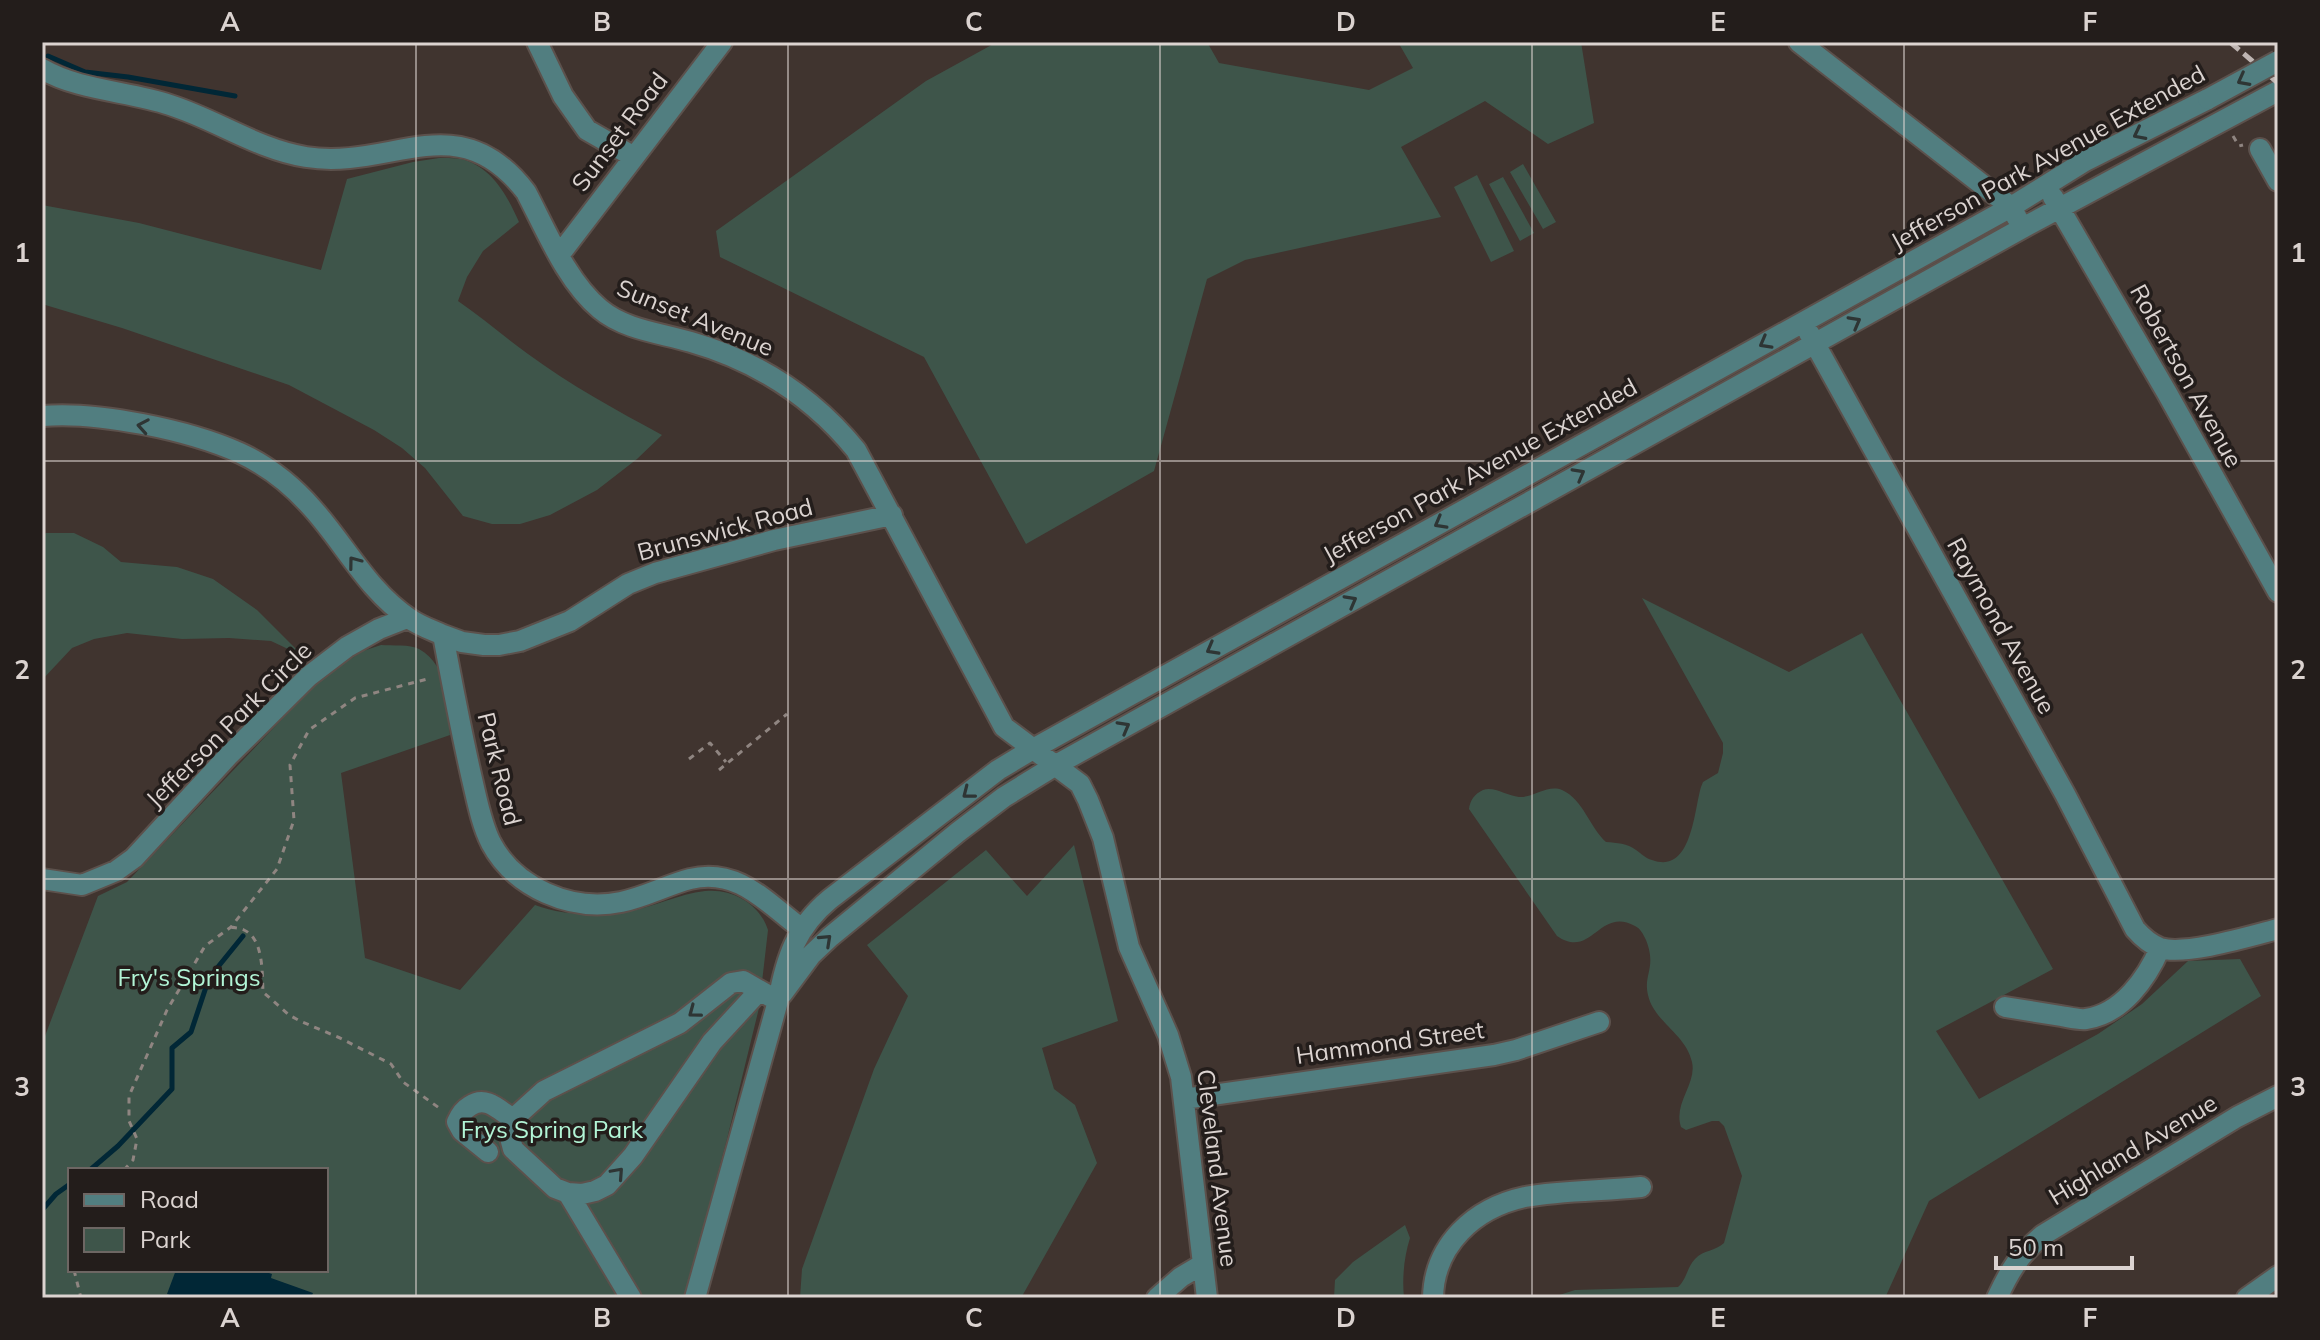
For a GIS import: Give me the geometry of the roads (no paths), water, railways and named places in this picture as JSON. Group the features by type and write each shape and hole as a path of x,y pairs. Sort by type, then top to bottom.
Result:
{"street":[{"path":"537,42 563,96 587,130 634,157"},
{"name":"Sunset Road","path":"560,254 722,42"},
{"path":"1799,42 2011,207 2022,229"},
{"name":"Jefferson Park Avenue Extended","path":"695,1298 787,960 812,914 830,899 998,770 1033,749 2011,207 2085,161 2278,61"},
{"name":"Sunset Avenue","path":"42,69 74,83 170,105 257,143 309,158 369,156 424,144 466,148 496,162 526,192 587,298 603,312 637,328 720,350 746,361 815,406 837,427 856,450 1004,727 1033,749"},
{"name":"Jefferson Park Avenue Extended","path":"778,1001 811,955 830,937 958,832 1004,797 1056,765 2060,208 2231,127 2278,91"},
{"path":"2254,146 2278,181"},
{"name":"Robertson Avenue","path":"2046,187 2278,592"},
{"name":"Raymond Avenue","path":"1803,322 2065,794 2135,929 2145,940 2160,948"},
{"path":"42,416 110,420 169,431 241,454 292,487 314,509 388,603 407,618 443,635"},
{"path":"1490,495 1502,516"},
{"name":"Brunswick Road","path":"443,635 484,645 520,641 570,621 628,584 655,573 774,540 892,515"},
{"name":"Jefferson Park Circle","path":"42,879 82,885 116,871 134,858 228,756 316,669 379,629 407,618"},
{"name":"Park Road","path":"443,635 482,822 492,844 521,879 563,900 604,904 623,902 690,879 708,876 725,878 742,883 802,929"},
{"name":"Cleveland Avenue","path":"1033,749 1080,784 1103,838 1129,947 1168,1035 1181,1077 1207,1298"},
{"path":"2005,1007 2085,1020 2123,1000 2142,982 2160,948 2195,947 2278,929"},
{"path":"759,991 712,1042 633,1156 607,1185 582,1194 568,1193 555,1188 513,1149 508,1130 513,1119 544,1091 680,1023 731,983 743,981 778,1001"},
{"name":"Hammond Street","path":"1184,1099 1494,1055 1599,1022"},
{"name":"Highland Avenue","path":"1997,1298 2009,1270 2024,1250 2043,1235 2237,1117 2278,1096"},
{"path":"488,1152 462,1131 457,1122 460,1114 468,1106 487,1101 513,1119"},
{"path":"1433,1298 1438,1266 1444,1251 1459,1232 1499,1205 1536,1196 1641,1187"},
{"path":"568,1193 631,1298"},
{"path":"1157,1298 1181,1277 1203,1264"},
{"path":"2247,1298 2278,1276"}],"water":[{"path":"175,1272 266,1272 272,1274 271,1278 313,1293 311,1298 178,1298 167,1294"}],"waterway":[{"path":"48,56 85,72 235,96"},
{"path":"92,1168 118,1146 172,1089 172,1048 191,1032 209,978 243,936"},
{"path":"42,1210 68,1185"}],"railway":[{"path":"2230,42 2278,83"}],"park label":[{"name":"Fry's Springs","path":"189,978"},
{"name":"Frys Spring Park","path":"552,1130"}]}
